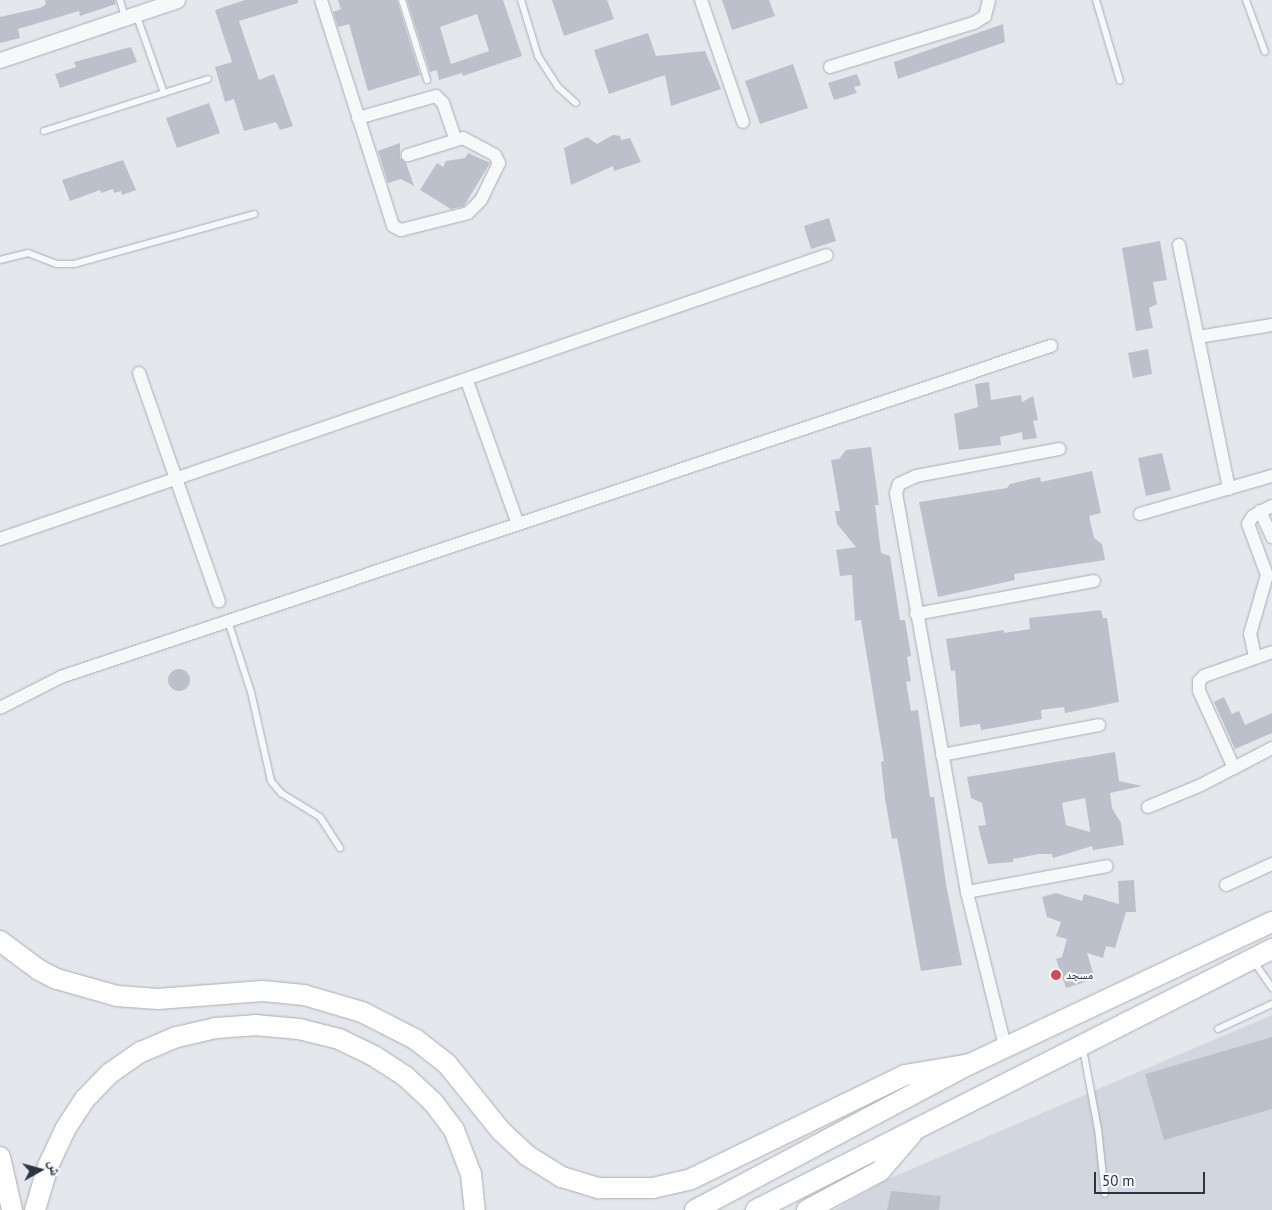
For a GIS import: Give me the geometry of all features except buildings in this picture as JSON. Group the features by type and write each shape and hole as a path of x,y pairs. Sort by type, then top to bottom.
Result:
{"highway":[{"path":"695,1210 1006,1046 1271,923"},
{"path":"0,941 38,970 57,979 117,996 158,999 263,991 304,995 362,1012 415,1039 447,1064 501,1130 528,1156 562,1176 599,1188 653,1188 691,1179 905,1075 970,1064"},
{"path":"756,1210 1272,949"},
{"path":"35,1210 48,1166 66,1128 85,1099 109,1074 141,1052 177,1037 216,1028 255,1025 299,1029 339,1040 374,1056 420,1089 445,1116 461,1144 471,1174 475,1210"},
{"path":"807,1210 880,1171 915,1130"},
{"path":"0,1157 12,1210"}],"street":[{"path":"0,60 177,0"},
{"path":"321,0 391,222 401,230 463,216 481,200 498,168 497,158 466,138 455,138 408,155"},
{"path":"701,0 743,122"},
{"path":"830,67 974,23 985,16 989,0"},
{"path":"358,118 436,96 442,103 455,138"},
{"path":"1179,245 1229,489"},
{"path":"0,539 467,381 827,255"},
{"path":"1198,337 1272,325"},
{"path":"0,708 61,677 1050,346"},
{"path":"139,373 219,601"},
{"path":"467,381 518,524"},
{"path":"1006,1046 967,892 896,504 899,484 916,476 1059,449"},
{"path":"1140,514 1272,476"},
{"path":"1255,657 1250,634 1267,575 1248,524 1266,509 1272,537"},
{"path":"916,614 1094,581"},
{"path":"1234,768 1198,685 1204,676 1272,652"},
{"path":"942,755 1098,725"},
{"path":"1148,807 1234,768 1272,748"},
{"path":"1226,885 1272,864"},
{"path":"967,892 1107,866"}],"lane":[{"path":"120,0 131,16 164,93"},
{"path":"402,0 426,80"},
{"path":"521,0 542,65 558,87 576,103"},
{"path":"1096,0 1120,80"},
{"path":"1246,0 1265,52"},
{"path":"44,131 208,79"},
{"path":"0,260 28,253 58,264 74,264 254,214"},
{"path":"228,620 251,692 271,781 281,793 320,817 340,848"},
{"path":"1252,959 1272,988"},
{"path":"1218,1029 1272,1004"},
{"path":"1082,1045 1098,1128 1105,1194"}],"shaded area":[{"path":"1272,1015 1272,1210 834,1210 888,1179"}],"place":[{"name":"مسجد","path":"1056,975"}]}
